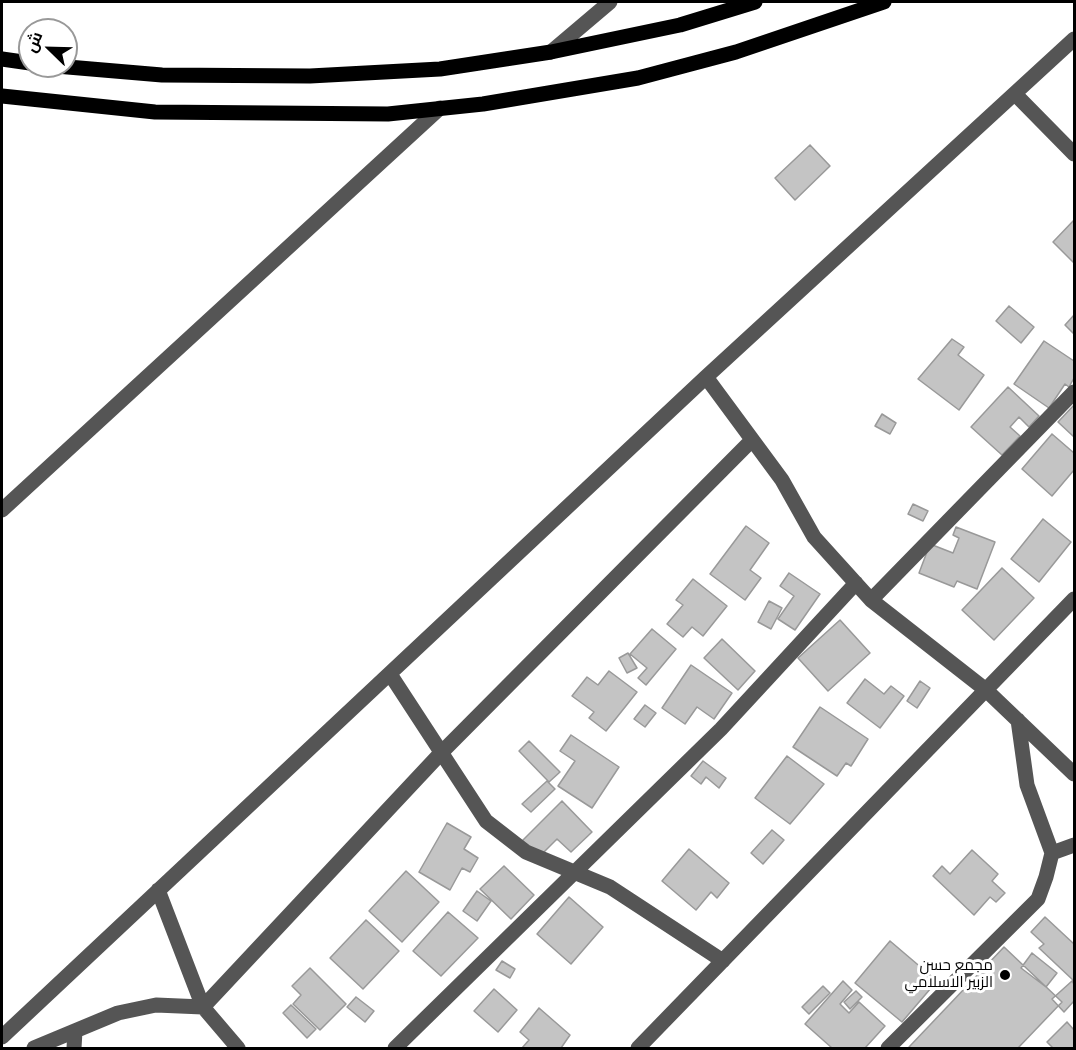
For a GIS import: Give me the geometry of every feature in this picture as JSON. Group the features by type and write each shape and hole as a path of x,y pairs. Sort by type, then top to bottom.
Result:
{"main road":[{"path":"78,68 162,75 320,75 440,69 552,52 680,25 755,2"},
{"path":"2,96 155,112 388,114 558,93 638,78 736,52 884,2"},
{"path":"2,59 18,61"}],"street":[{"path":"552,52 610,2"},
{"path":"2,1037 706,377 1016,95 1074,39"},
{"path":"1016,95 1074,154"},
{"path":"2,510 440,108"},
{"path":"706,377 782,480 814,537 871,600 986,690 1074,774"},
{"path":"871,600 1074,392"},
{"path":"34,1048 118,1013 147,1007 203,1007 440,754 752,440"},
{"path":"395,1048 721,729 856,583"},
{"path":"638,1048 1074,599"},
{"path":"390,674 440,754 486,821 526,852 610,887 723,962"},
{"path":"888,1048 1038,899 1052,853 1027,785 1018,720"},
{"path":"1052,853 1074,845"},
{"path":"158,890 203,1007 238,1048"},
{"path":"74,1048 75,1031"}],"building":[{"path":"810,145 830,166 795,200 775,178"},
{"path":"1074,220 1074,263 1053,242"},
{"path":"1009,306 1034,327 1021,343 996,321"},
{"path":"1074,315 1074,334 1065,325"},
{"path":"952,339 964,347 958,355 984,375 959,410 918,379"},
{"path":"1044,341 1074,361 1074,378 1069,387 1065,384 1049,408 1014,384"},
{"path":"1008,387 1039,416 1029,427 1019,417 1010,427 1020,436 1002,455 971,427"},
{"path":"1074,405 1074,437 1058,422"},
{"path":"882,414 896,423 890,434 875,426"},
{"path":"1052,434 1074,453 1074,470 1052,496 1022,469"},
{"path":"913,504 928,511 923,521 908,514"},
{"path":"1043,519 1071,542 1039,582 1011,559"},
{"path":"746,526 769,543 750,570 761,578 745,600 710,574"},
{"path":"956,527 995,542 977,589 957,581 954,587 919,573 930,544 953,553 959,538 953,535"},
{"path":"1002,568 1034,598 994,640 962,610"},
{"path":"789,573 820,594 795,630 778,619 794,596 780,586"},
{"path":"693,579 727,606 703,636 692,627 683,637 667,624 683,605 676,600"},
{"path":"769,601 782,608 771,629 758,622"},
{"path":"840,620 870,653 828,691 798,658"},
{"path":"652,629 676,649 646,685 638,678 647,668 630,654"},
{"path":"722,639 755,671 738,690 704,658"},
{"path":"628,653 637,668 627,673 619,658"},
{"path":"691,665 732,693 714,719 697,707 685,724 662,708"},
{"path":"609,671 637,692 606,731 589,718 594,712 572,696 587,677 598,685"},
{"path":"865,679 884,694 891,686 904,696 880,728 847,703"},
{"path":"920,681 930,688 917,708 907,701"},
{"path":"645,705 656,713 645,727 634,719"},
{"path":"820,707 868,739 851,766 846,763 837,776 793,747"},
{"path":"571,735 619,767 592,808 558,786 575,761 560,751"},
{"path":"529,741 560,772 549,782 519,751"},
{"path":"787,756 824,784 790,824 755,798"},
{"path":"703,761 726,778 719,788 706,777 701,784 691,776"},
{"path":"547,781 555,789 531,812 522,804"},
{"path":"562,801 592,832 571,852 557,839 536,860 519,844"},
{"path":"447,823 471,837 464,849 478,858 470,872 462,868 450,890 419,872"},
{"path":"772,830 784,840 763,864 751,853"},
{"path":"689,849 729,883 717,898 711,892 696,910 662,881"},
{"path":"972,850 998,874 992,881 1005,893 996,902 990,897 974,915 933,876 942,866 950,874"},
{"path":"504,866 534,895 511,919 480,889"},
{"path":"406,871 439,902 402,942 369,911"},
{"path":"477,891 491,901 477,921 463,911"},
{"path":"569,897 603,927 571,964 537,934"},
{"path":"448,912 478,938 441,976 413,951"},
{"path":"1045,917 1074,944 1074,981 1039,948 1044,944 1031,932"},
{"path":"366,920 399,951 363,989 330,958"},
{"path":"890,941 937,981 902,1022 855,983"},
{"name":"مجمع حسن الزبير الاسلامي","path":"1004,947 1062,1002 1018,1048 909,1047"},
{"path":"1032,953 1057,973 1046,987 1021,968"},
{"path":"502,961 515,969 510,978 496,970"},
{"path":"310,968 346,1004 320,1030 293,1004 301,995 292,986"},
{"path":"843,981 852,990 840,1004 849,1013 859,1002 885,1026 865,1048 832,1048 805,1024"},
{"path":"1072,981 1074,1001 1064,1012 1052,999"},
{"path":"823,986 830,993 809,1014 802,1007"},
{"path":"494,989 517,1010 498,1032 474,1011"},
{"path":"856,991 862,997 850,1009 844,1002"},
{"path":"356,997 374,1011 365,1022 347,1007"},
{"path":"291,1005 316,1029 307,1038 283,1013"},
{"path":"539,1008 570,1035 561,1048 522,1048 529,1040 520,1032"},
{"path":"1067,1022 1074,1030 1074,1048 1053,1048 1047,1042"}],"place":[{"name":"مجمع حسن الزبير الاسلامي","path":"1005,975"}]}
